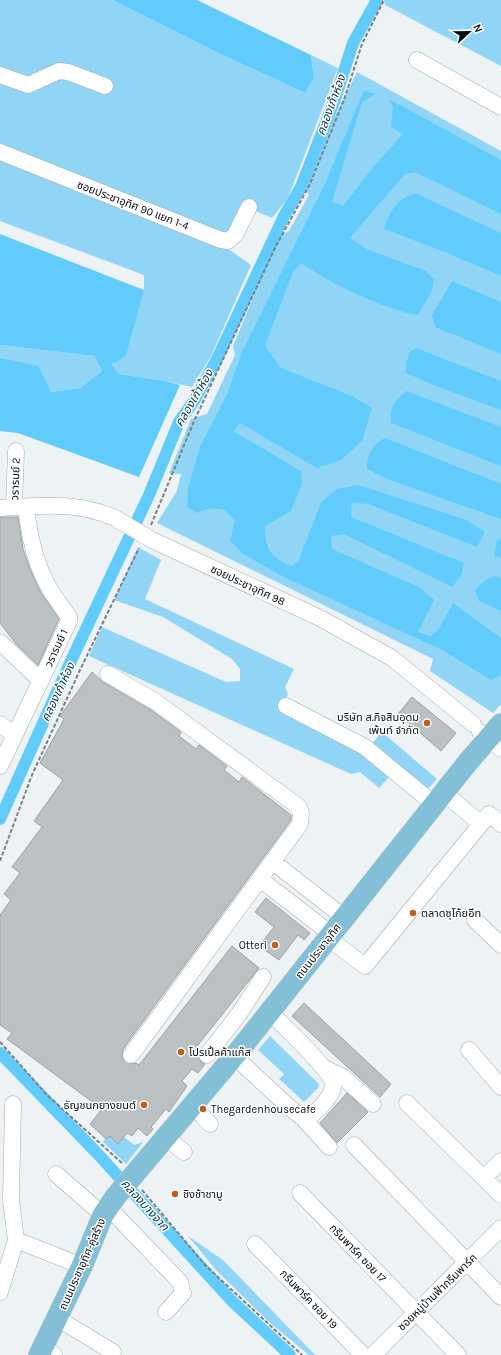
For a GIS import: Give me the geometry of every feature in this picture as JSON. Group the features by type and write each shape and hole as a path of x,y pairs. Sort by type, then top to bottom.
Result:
{"main road":[{"name":"ถนนประชาอุทิศ","path":"133,1176 266,1017 489,734"},
{"name":"ถนนประชาอุทิศ-คู่สร้าง","path":"46,1352 57,1318 109,1206 133,1176"}],"street":[{"path":"417,60 501,107"},
{"path":"0,75 22,85 28,85 52,73 68,72 105,86"},
{"name":"ซอยประชาอุทิศ 90 แยก 1-4","path":"0,152 221,240 228,241 235,235 249,207"},
{"name":"วรารมย์ 2","path":"13,508 16,450"},
{"name":"ซอยประชาอุทิศ 98","path":"13,508 55,504 104,513 115,518 148,537 320,618 392,658 489,734"},
{"name":"วรารมย์ 1","path":"0,766 69,621 69,618 53,595 39,567 29,534 13,508"},
{"path":"0,642 41,681"},
{"path":"108,674 156,702 299,807 302,814 300,824 273,862 130,1055"},
{"path":"286,706 365,747 439,799 481,824"},
{"path":"0,724 15,735"},
{"path":"260,879 365,966 489,814 501,824"},
{"path":"273,862 344,918"},
{"path":"475,920 501,945"},
{"path":"207,1055 244,1007 263,977"},
{"path":"244,1007 266,1017 324,1068 333,1082 332,1093 320,1109 310,1116 303,1118"},
{"path":"469,1050 501,1087"},
{"path":"234,1056 303,1118 329,1147"},
{"path":"324,1068 343,1077 373,1104"},
{"path":"407,1103 501,1195"},
{"path":"0,1292 16,1240 11,1200 13,1104"},
{"path":"193,1106 210,1124"},
{"path":"166,1137 184,1152"},
{"path":"354,1145 501,1297"},
{"path":"484,1178 501,1161"},
{"path":"56,1174 109,1206 180,1282 183,1293 166,1312"},
{"name":"กรีนพาร์ค ซอย 17","path":"300,1193 419,1317 458,1355"},
{"name":"ซอยหมู่บ้านฟ้ากรีนพาร์ค","path":"373,1355 419,1317 470,1266 501,1228"},
{"path":"16,1240 82,1266"},
{"name":"ซอยหมู่บ้านฟ้ากรีนพาร์ค","path":"470,1266 501,1242"},
{"name":"กรีนพาร์ค ซอย 19","path":"255,1244 363,1355"},
{"name":"ซอยหมู่บ้านฟ้ากรีนพาร์ค","path":"388,1355 419,1317"},
{"path":"57,1318 113,1352"}],"path":[{"path":"0,861 32,775 80,670 148,537 205,398 276,246 310,184 345,97 362,44 384,0"},
{"path":"0,1042 47,1095 127,1167 140,1187 206,1266 302,1355"}],"shaded area":[{"path":"0,0 112,0 218,53 305,93 314,78 311,55 338,68 288,198 272,218 242,205 227,248 251,265 211,356 192,387 119,374 110,363 144,290 144,275 0,221"},
{"path":"112,0 197,0 311,55 314,78 305,93 218,53"},
{"path":"384,0 501,0 501,66 385,5"},
{"path":"357,72 501,151 501,704 493,713 430,671 433,659 157,523 177,491 181,474 169,473 191,419 207,414 235,355 233,346 279,236 289,231 309,195 305,188 330,126"},
{"path":"364,90 376,94 362,102 332,202 343,206 374,166 403,134 391,127 393,108 389,99 501,160 501,214 415,172 405,174 350,238 367,249 426,271 434,279 432,291 418,315 390,308 358,295 326,279 301,263 293,272 265,346 281,368 352,396 372,408 362,441 341,460 317,468 240,423 233,431 301,471 302,484 291,511 265,526 266,541 270,551 278,559 291,566 298,562 321,502 337,489 358,485 467,520 485,532 477,547 368,504 351,503 351,517 464,563 461,576 452,587 344,534 331,536 332,549 419,587 434,600 418,632 430,636 438,630 453,603 501,638 501,675 491,680 444,651 284,577 243,554 230,541 235,520 225,510 210,508 197,513 187,507 188,488 200,447 227,394 242,352 323,188"},
{"path":"415,193 501,233 501,276 445,252 384,229 395,206 403,199"},
{"path":"0,234 144,290 126,355 119,361 111,364 119,374 165,381 180,385 139,477 18,433 0,431 0,358 38,366 51,392 80,388 102,371 94,356 0,345"},
{"path":"452,281 501,302 501,354 435,327 432,315"},
{"path":"0,345 94,356 102,371 80,388 51,392 0,358"},
{"path":"416,348 501,381 501,410 441,388 406,373 406,363 410,352"},
{"path":"406,391 501,427 501,466 391,423 391,412 393,405"},
{"path":"385,438 501,484 501,519 387,479 367,469 371,450 377,443"},
{"path":"501,538 501,558 494,556 497,541"},
{"path":"138,547 161,560 145,599 294,669 285,687 288,694 281,710 361,749 392,774 379,788 360,772 351,774 89,656 102,627 226,682 240,681 240,669 232,659 163,617 114,600"},
{"path":"495,576 501,578 501,611 479,601 475,590 487,579"},
{"path":"382,732 437,779 425,792 369,747"},
{"path":"270,1036 319,1084 318,1088 304,1102 279,1079 284,1074 258,1050"},
{"path":"109,1134 124,1137 134,1145 143,1142 126,1164 103,1142"},
{"path":"188,1236 223,1260 315,1355 309,1355 269,1322 217,1271"}],"building":[{"path":"0,517 18,517 23,549 30,569 41,593 59,619 38,665 17,645 0,623"},
{"path":"92,672 103,682 151,710 181,732 179,736 196,749 199,745 227,766 224,770 239,782 242,777 291,815 291,820 123,1049 123,1059 130,1064 136,1063 139,1065 232,946 259,968 194,1050 198,1053 201,1062 205,1064 198,1073 192,1069 182,1081 187,1086 169,1112 166,1109 151,1127 153,1129 147,1136 138,1128 132,1136 127,1133 118,1144 110,1136 106,1139 90,1124 102,1109 7,1039 12,1033 0,1025 0,915 11,900 4,894 20,873 12,867 42,827 34,821 63,780 40,763 64,719 60,716"},
{"name":"บริษัท ส.กิจสินอุดม เพ้นท์ จำกัด","path":"412,697 456,733 441,751 398,714"},
{"path":"266,898 310,933 304,940 298,935 279,960 259,946 274,927 255,912"},
{"path":"304,1003 391,1084 380,1097 292,1016"},
{"path":"347,1093 368,1112 337,1143 320,1123"}],"waterway":[{"name":"คลองเก้าห้อง","path":"0,819 70,663 149,495 179,422 194,401 217,359 284,216 301,187 335,99 353,43 377,0"},
{"name":"คลองบางจาก","path":"0,1053 96,1152 232,1301 290,1355"}],"place":[{"name":"บริษัท ส.กิจสินอุดม เพ้นท์ จำกัด","path":"427,723"},
{"name":"ตลาดซุโก้ยอีท","path":"413,913"},
{"name":"Otteri","path":"275,945"},
{"name":"โปรเปิ้ลค้าแก๊ส","path":"181,1052"},
{"name":"ธัญชนกยางยนต์","path":"144,1105"},
{"name":"Thegardenhousecafe","path":"203,1109"},
{"name":"ชิงช้าชาบู","path":"175,1194"}]}
